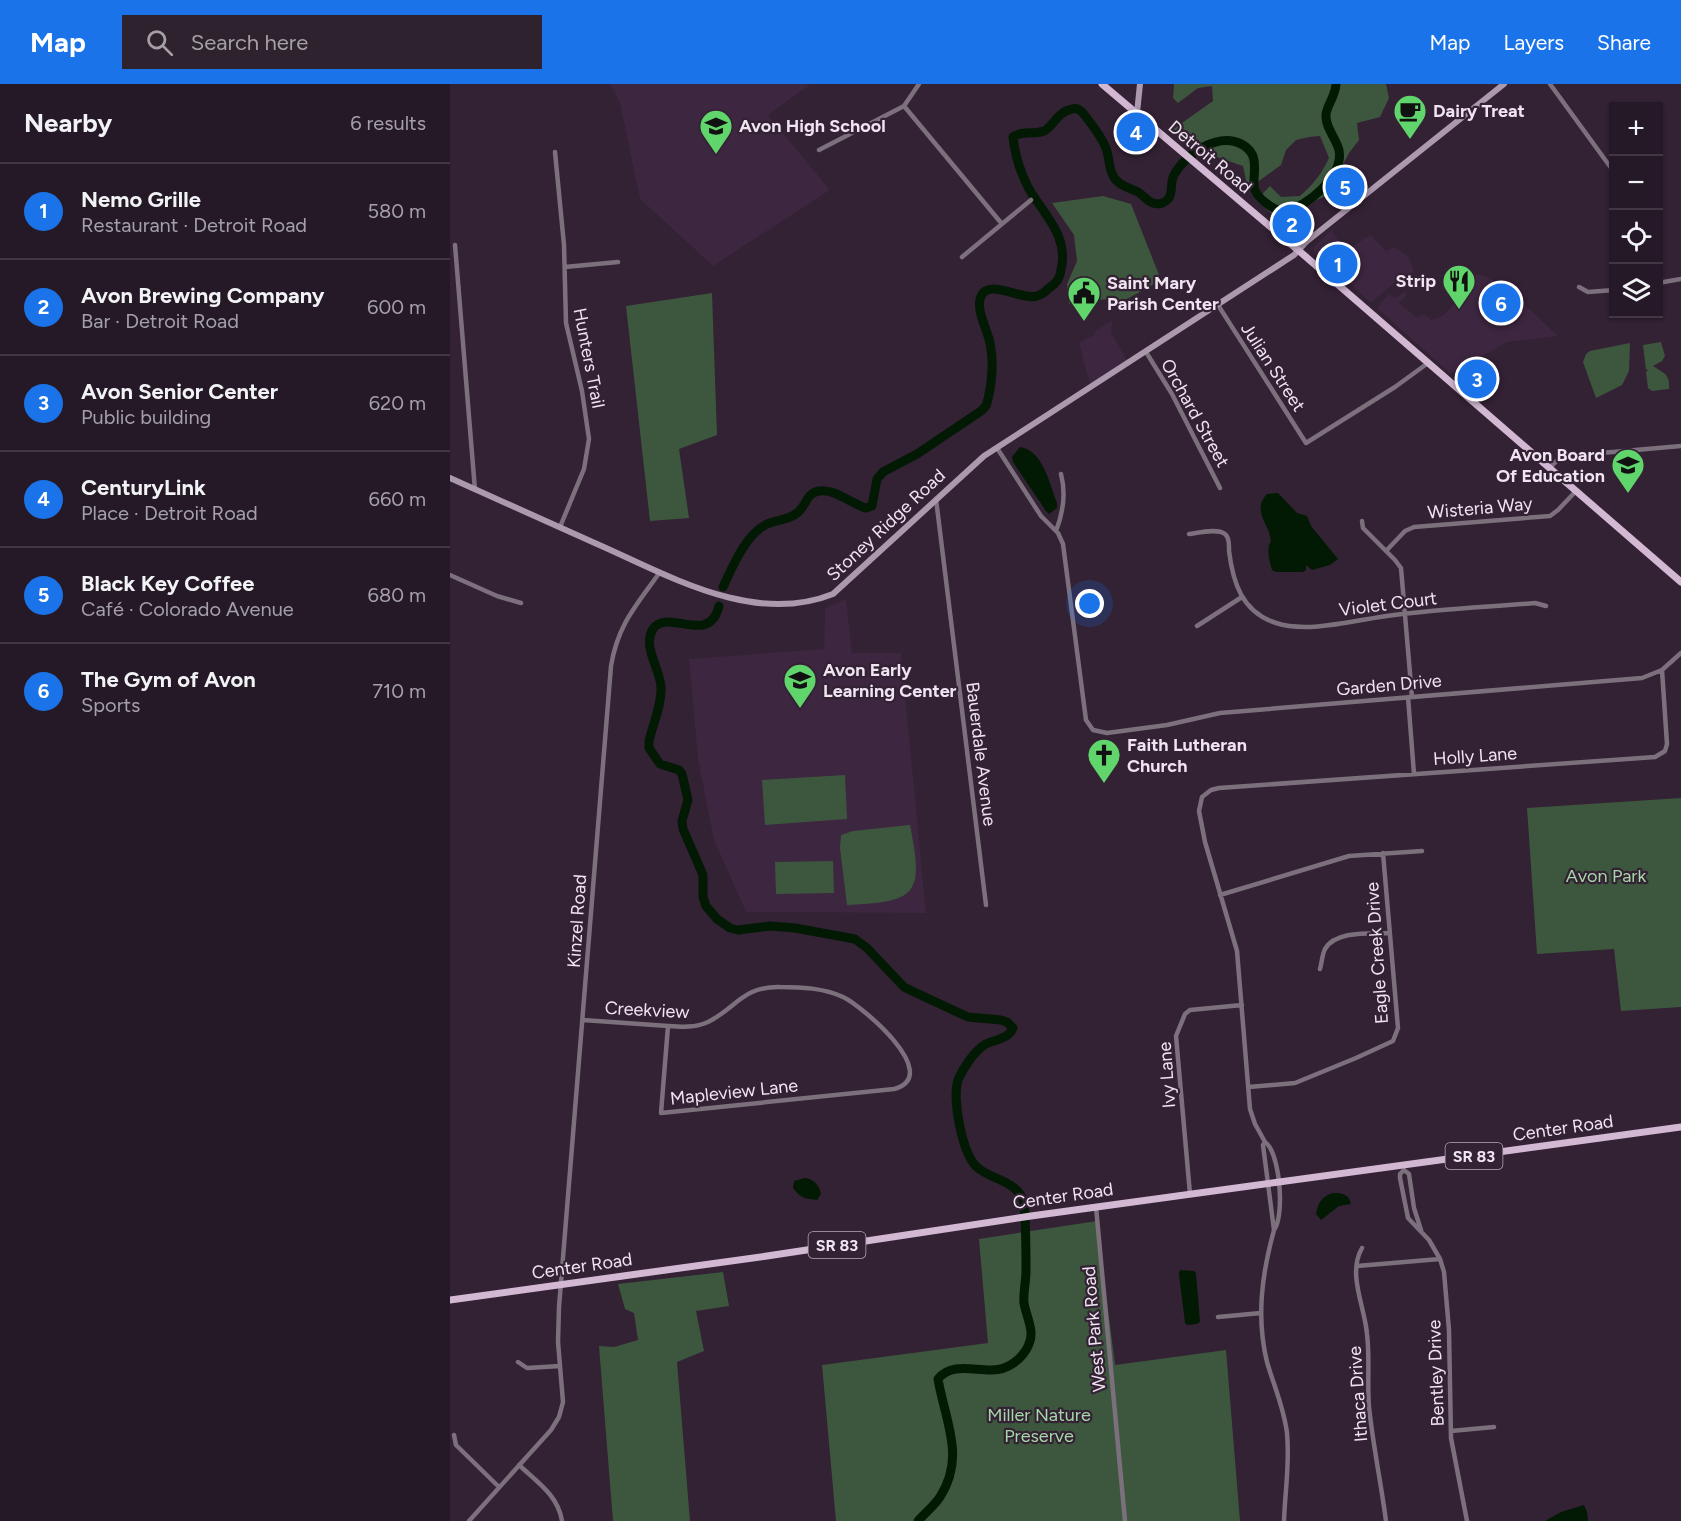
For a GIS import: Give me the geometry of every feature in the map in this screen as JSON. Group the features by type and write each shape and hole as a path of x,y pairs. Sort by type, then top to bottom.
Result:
{"main road":[{"name":"Detroit Road","path":"1102,84 1298,250 1681,582"},
{"name":"Center Road","path":"450,1300 1016,1218 1404,1168 1681,1127"}],"street":[{"path":"819,150 904,106 919,84"},
{"path":"1137,113 1140,84"},
{"name":"Stoney Ridge Road","path":"450,478 660,572 720,595 752,602 800,603 823,598 833,594 984,456 1218,305 1298,250 1504,84"},
{"path":"1550,84 1609,165"},
{"path":"904,106 1002,224"},
{"name":"Hunters Trail","path":"555,152 565,267 566,323 582,391 589,439 584,469 560,527"},
{"path":"962,256 1031,200"},
{"path":"455,245 475,489"},
{"path":"565,267 618,262"},
{"path":"1663,282 1681,279"},
{"path":"1579,287 1588,292 1609,290"},
{"name":"Julian Street","path":"1218,305 1306,443 1395,387 1428,363"},
{"name":"Orchard Street","path":"1146,352 1172,394 1220,488"},
{"path":"1550,468 1560,458 1567,456 1681,446"},
{"path":"997,448 1041,516 1056,531 1062,513 1061,474"},
{"name":"Wisteria Way","path":"1386,551 1405,531 1414,527 1550,516 1576,490"},
{"name":"Bauerdale Avenue","path":"936,499 986,905"},
{"path":"1362,521 1363,528 1401,568 1414,774"},
{"name":"Garden Drive","path":"1056,531 1063,544 1085,716 1093,730 1104,733 1151,727 1220,712 1642,678 1662,670 1681,653"},
{"path":"1189,534 1219,532 1227,537 1233,578 1242,597 1197,626"},
{"name":"Kinzel Road","path":"469,1521 551,1430 559,1417 562,1402 558,1342 561,1285 607,698 613,655 622,627 660,572"},
{"path":"450,575 497,596 522,603"},
{"name":"Violet Court","path":"1242,597 1262,617 1289,626 1344,623 1405,614 1535,603 1546,606"},
{"name":"Holly Lane","path":"1220,894 1202,829 1199,805 1205,794 1219,788 1658,756 1665,751 1668,744 1662,670"},
{"path":"1274,1230 1281,1211 1278,1183 1273,1152 1265,1142 1252,1116 1237,951 1220,894 1342,857 1422,850"},
{"name":"Eagle Creek Drive","path":"1248,1087 1296,1083 1393,1041 1398,1028 1383,854"},
{"path":"1320,969 1325,949 1334,940 1347,936 1389,933"},
{"name":"Creekview","path":"583,1020 695,1026 708,1022 743,996 754,991 771,987 816,989 844,998 863,1010 891,1036 903,1052 909,1072 907,1081 901,1087 825,1096"},
{"name":"Ivy Lane","path":"1190,1194 1176,1036 1185,1014 1190,1011 1242,1005"},
{"name":"Mapleview Lane","path":"668,1026 661,1113 825,1096"},
{"path":"1265,1142 1263,1146 1274,1230 1263,1277 1261,1313 1265,1354 1281,1403 1286,1432 1288,1468 1284,1521"},
{"name":"Bentley Drive","path":"1421,1230 1418,1230 1411,1222 1406,1212 1400,1178 1400,1173 1404,1168 1409,1174 1414,1208 1421,1230 1440,1259 1445,1282 1449,1330 1451,1431 1467,1521"},
{"name":"West Park Road","path":"1096,1207 1125,1521"},
{"name":"Ithaca Drive","path":"1362,1248 1357,1266 1360,1304 1367,1334 1369,1409 1386,1521"},
{"path":"1357,1266 1440,1259"},
{"path":"1218,1317 1261,1313"},
{"path":"518,1362 528,1368 560,1366"},
{"path":"1451,1431 1494,1427"},
{"path":"454,1435 456,1445 500,1487"},
{"path":"519,1465 552,1496 559,1508 562,1521"}],"shaded area":[{"name":"Avon High School","path":"610,84 811,84 768,115 830,190 713,266 640,199 620,103"},
{"path":"1331,230 1346,251 1370,235 1386,251 1394,247 1409,257 1414,272 1398,285 1395,282 1371,303 1314,251 1314,247"},
{"path":"1475,275 1482,275 1496,282 1524,304 1558,336 1507,342 1451,374 1377,308 1389,294 1395,298 1405,291 1407,295 1399,303 1417,318 1424,314 1431,320 1444,315 1453,305 1461,287"},
{"path":"1113,320 1111,332 1127,361 1090,384 1079,343"},
{"path":"1020,447 1034,454 1048,478 1057,503 1057,508 1049,514 1013,462 1012,457"},
{"path":"1278,493 1297,513 1307,516 1311,526 1338,559 1330,565 1312,570 1306,565 1306,570 1303,572 1272,570 1268,552 1270,535 1261,506 1267,494"},
{"name":"Avon Early Learning Center","path":"846,599 852,653 901,653 926,913 746,912 714,840 698,759 689,659 824,649 825,608"},
{"path":"805,1178 816,1183 819,1188 821,1194 817,1200 798,1194 793,1188 794,1181"},
{"path":"1333,1193 1345,1195 1351,1204 1339,1206 1321,1220 1316,1214 1319,1203"},
{"path":"1180,1270 1196,1273 1200,1322 1197,1324 1187,1325 1185,1323"},
{"path":"1584,1505 1588,1521 1545,1521 1561,1512"}],"green space":[{"path":"1174,84 1386,84 1389,98 1380,117 1357,123 1359,140 1349,153 1326,196 1298,208 1279,220 1256,200 1270,186 1281,197 1300,196 1309,188 1329,158 1320,136 1296,140 1286,150 1281,165 1248,189 1243,166 1214,156 1200,158 1172,130 1213,101 1212,86 1198,88 1178,103 1173,98"},
{"path":"1103,196 1131,204 1161,280 1129,298 1111,304 1110,299 1069,304 1067,284 1077,261 1074,235 1052,203"},
{"path":"712,293 717,435 679,449 689,518 650,521 626,306"},
{"path":"1661,342 1665,356 1662,361 1653,366 1668,377 1669,389 1652,391 1648,388 1646,372 1649,369 1646,370 1643,345"},
{"path":"1630,343 1629,371 1622,385 1596,398 1583,362 1586,354 1590,351"},
{"path":"845,775 847,819 765,825 762,780"},
{"name":"Avon Park","path":"1681,798 1681,1007 1621,1011 1614,949 1537,954 1527,808"},
{"path":"910,825 916,867 915,880 910,890 901,897 888,901 847,905 840,848 841,835 853,831"},
{"path":"833,861 834,893 776,894 775,862"},
{"name":"Miller Nature Preserve","path":"1097,1221 1115,1365 1226,1350 1240,1521 836,1521 822,1365 988,1343 979,1239"},
{"path":"723,1272 729,1306 696,1311 704,1351 677,1362 690,1521 613,1521 599,1346 614,1347 638,1340 634,1313 625,1309 618,1284"}],"waterway":[{"path":"723,587 740,552 759,529 794,515 811,494 819,491 837,494 866,508 872,506 877,479 883,472 917,454 986,406 991,383 992,358 980,309 980,299 984,292 996,289 1030,297 1040,295 1057,281 1063,258 1059,237 1023,176 1013,137 1044,131 1063,113 1078,109 1102,140 1115,178 1120,184 1157,204 1169,198 1174,175 1186,159 1214,143 1234,141 1243,145 1252,154 1254,186 1258,195 1270,206 1284,212 1313,197 1330,180 1336,170 1339,150 1327,124 1326,115 1336,84"},
{"path":"719,606 714,618 707,624 660,623 653,629 649,643 661,687 649,748 660,764 679,770 682,774 688,800 682,821 683,829 703,875 703,897 706,906 717,919 730,928 738,930 770,926 795,928 855,939 867,948 904,987 968,1017 1001,1020 1013,1028 1005,1037 986,1044 970,1060 958,1080 956,1100 963,1139 972,1161 984,1172 1016,1189 1024,1202 1026,1228 1024,1299 1031,1339 1023,1355 1008,1366 996,1370 955,1369 938,1379 951,1439 952,1468 940,1497 918,1521"}],"place":[{"name":"CenturyLink","path":"1136,132"},
{"name":"Dairy Treat","path":"1410,140"},
{"name":"Avon High School","path":"716,155"},
{"name":"Black Key Coffee","path":"1345,187"},
{"name":"Avon Brewing Company","path":"1292,224"},
{"name":"Nemo Grille","path":"1338,264"},
{"name":"The Gym of Avon","path":"1501,303"},
{"name":"Strip","path":"1459,310"},
{"name":"Saint Mary Parish Center","path":"1084,322"},
{"name":"Avon Senior Center","path":"1477,379"},
{"name":"Avon Board Of Education","path":"1628,494"},
{"name":"Avon Early Learning Center","path":"800,709"},
{"name":"Faith Lutheran Church","path":"1104,784"}]}
